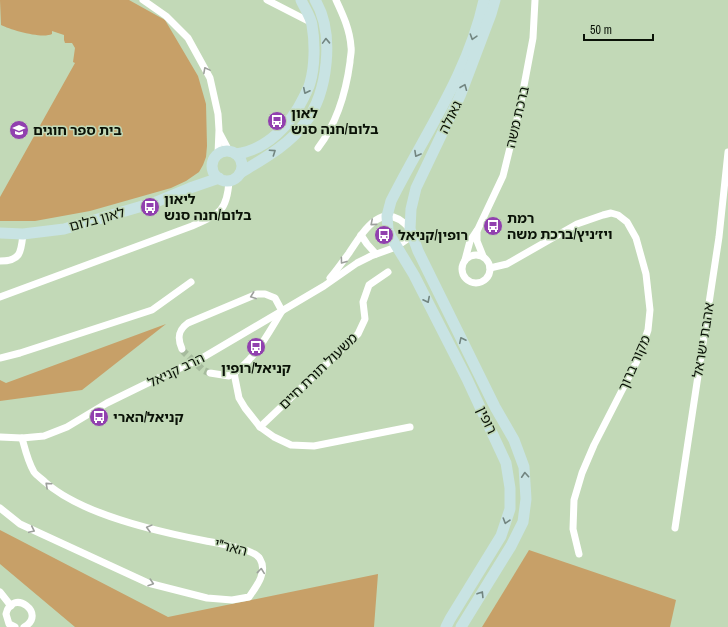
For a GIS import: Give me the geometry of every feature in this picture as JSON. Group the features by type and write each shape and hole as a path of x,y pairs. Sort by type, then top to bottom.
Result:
{"street":[{"path":"142,0 166,16 188,38 210,78 217,108 219,130 228,153 241,161 242,165 240,173"},
{"path":"266,0 312,23"},
{"path":"300,0 312,23 314,54 310,83 296,112 278,134 262,145 247,152 228,153 213,161 212,165 214,172 224,179 235,178 240,173 286,143 306,122 318,100 327,62 326,31 319,5 316,0"},
{"path":"318,148 326,137 340,105 348,75 351,48 347,23 336,0"},
{"name":"גאולה","path":"387,216 391,201 447,100 465,60 484,0"},
{"name":"גאולה","path":"410,231 411,208 416,188 460,96 492,14 494,0"},
{"name":"ברכת משה","path":"465,260 470,241 478,229 503,176 520,107 533,38 535,0"},
{"path":"219,130 228,153"},
{"name":"אהבת ישראל","path":"675,528 719,237 728,152"},
{"name":"לאון בלום","path":"190,188 212,165"},
{"path":"0,297 216,216 226,201 224,179"},
{"name":"לאון בלום","path":"0,233 23,234 64,229 156,202 190,188 224,179"},
{"name":"מקור ברוך","path":"490,268 507,264 577,224 611,213 618,215 627,222 636,238 646,274 650,310 648,330 638,359 594,445 582,473 574,500 573,515 573,529 579,554"},
{"path":"387,216 401,220 410,231"},
{"name":"הרב קניאל","path":"324,286 372,221 380,217 387,216"},
{"name":"רופין","path":"387,216 388,230 396,247 409,266 467,379 506,463 510,488 510,509 501,536 446,627"},
{"name":"ברכת משה","path":"478,229 476,242 482,256"},
{"name":"הרב קניאל","path":"22,438 44,436 67,427 107,403 202,358 324,286 357,263 396,247 406,240 410,231"},
{"name":"רופין","path":"410,231 422,259 479,375 514,440 524,467 526,499 522,522 512,546 461,627"},
{"path":"0,261 10,261 17,258 20,253 23,234"},
{"path":"361,235 376,254"},
{"path":"473,255 482,256 489,263 490,268 490,272 485,280 481,282 472,282 467,280 462,273 462,264 473,255"},
{"name":"משעול תורת חיים","path":"260,427 358,334 365,319 363,302 369,285 388,272"},
{"path":"0,358 20,354 152,310 191,282"},
{"path":"182,349 179,341 179,334 182,328 188,323 257,294 265,294 275,298 282,311 254,355 245,365 229,376 210,373"},
{"path":"234,373 239,398 260,427 274,437 291,445 314,446 410,427"},
{"path":"0,437 22,438"},
{"name":"האר\"י","path":"0,508 20,524 148,583 207,598 232,600 249,597 261,577 261,559 257,555 222,544 184,537 125,521 81,505 54,490 34,472 25,451 22,438"},
{"path":"0,592 11,606"},
{"path":"10,626 6,614 11,606 21,603 28,606 32,616 26,627"}],"shaded area":[{"path":"0,0 129,0 165,20 198,76 206,104 206,157 199,172 186,181 171,188 90,211 35,221 0,221 0,197 75,63 73,62 75,48 72,43 65,43 64,35 52,31 52,34 34,35 1,25"},
{"path":"166,324 82,390 0,401 0,380 6,383"},
{"path":"0,530 168,617 378,574 374,627 75,627 0,564"},
{"path":"529,550 676,600 670,627 482,627"}],"tunnel":[{"path":"182,349 203,370 210,373"}],"place":[{"name":"לאון בלום/חנה סנש","path":"277,121"},
{"name":"בית ספר חוגים","path":"19,130"},
{"name":"ליאון בלום/חנה סנש","path":"150,207"},
{"name":"רמת ויז׳ניץ/ברכת משה","path":"493,226"},
{"name":"רופין/קניאל","path":"384,235"},
{"name":"קניאל/רופין","path":"256,347"},
{"name":"קניאל/הארי","path":"99,417"}]}
